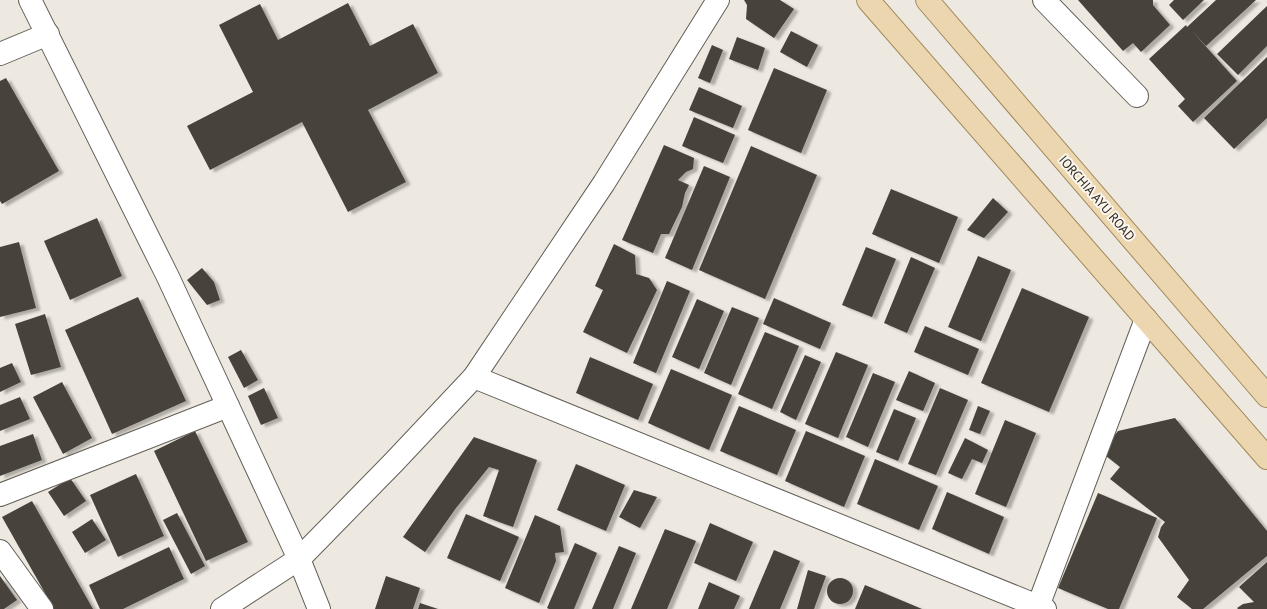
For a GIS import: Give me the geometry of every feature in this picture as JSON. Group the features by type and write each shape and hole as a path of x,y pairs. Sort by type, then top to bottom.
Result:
{"main road":[{"path":"868,0 1267,458"},
{"name":"IORCHIA AYU ROAD","path":"927,0 1266,393"}],"street":[{"path":"30,0 168,277 299,559 319,609"},
{"path":"222,609 299,559 394,462 474,377 604,182 718,0"},
{"path":"1044,0 1137,96"},
{"path":"0,54 48,34"},
{"path":"474,377 1040,608 1146,319"},
{"path":"0,495 228,406"},
{"path":"0,551 42,609"}],"building":[{"path":"744,0 780,0 794,9 774,38 746,19 747,5"},
{"path":"1078,0 1153,0 1153,5 1170,25 1141,52 1133,43 1123,51"},
{"path":"1174,0 1204,0 1183,20 1169,5"},
{"path":"1216,0 1256,0 1206,46 1191,30 1237,81 1193,122 1178,106 1185,99 1149,59"},
{"path":"348,3 370,46 413,24 438,73 368,110 406,182 348,212 302,122 210,170 187,126 253,92 219,25 260,4 278,40"},
{"path":"1267,6 1267,46 1238,75 1217,54"},
{"path":"791,31 818,45 807,67 780,52"},
{"path":"737,37 765,48 758,70 729,59"},
{"path":"712,45 723,50 710,83 698,78"},
{"path":"1267,57 1267,118 1234,149 1204,118"},
{"path":"774,68 827,90 801,153 748,130"},
{"path":"6,78 59,171 2,204 0,201 0,81"},
{"path":"699,87 742,106 733,128 689,110"},
{"path":"694,117 735,135 723,163 682,146"},
{"path":"664,145 694,158 693,169 686,172 678,180 689,185 685,193 682,207 669,234 661,234 653,253 622,240"},
{"path":"751,146 817,175 765,299 699,270"},
{"path":"704,166 730,177 692,270 665,258"},
{"path":"891,189 958,217 939,263 872,234"},
{"path":"993,198 1008,212 984,238 967,230"},
{"path":"97,218 122,276 70,300 44,241"},
{"path":"19,242 36,308 0,317 0,247"},
{"path":"614,244 635,255 636,274 649,278 657,290 627,353 583,332 603,290 595,286"},
{"path":"866,247 896,259 872,317 842,305"},
{"path":"978,256 1011,270 981,341 948,327"},
{"path":"911,257 935,268 907,333 884,323"},
{"path":"202,268 214,282 220,300 207,305 187,280"},
{"path":"667,281 690,291 656,373 633,363"},
{"path":"1022,288 1089,317 1049,412 981,383"},
{"path":"138,297 186,401 112,434 65,330"},
{"path":"774,298 831,323 820,349 763,324"},
{"path":"697,299 724,311 699,369 672,357"},
{"path":"732,307 759,318 731,385 704,373"},
{"path":"45,314 61,367 31,375 15,324"},
{"path":"925,326 979,349 968,375 914,352"},
{"path":"765,332 799,346 772,409 738,394"},
{"path":"241,350 258,380 244,388 228,357"},
{"path":"836,352 868,365 838,438 805,424"},
{"path":"805,355 821,362 796,420 780,412"},
{"path":"590,357 653,384 638,420 576,393"},
{"path":"12,363 21,382 0,392 0,368"},
{"path":"671,369 732,395 709,450 648,423"},
{"path":"909,371 935,383 923,411 896,400"},
{"path":"873,373 895,382 868,447 846,437"},
{"path":"62,382 92,438 63,454 33,397"},
{"path":"264,388 278,418 261,425 248,396"},
{"path":"940,388 968,400 936,475 908,464"},
{"path":"20,397 30,419 0,431 0,405"},
{"path":"739,406 796,430 777,475 720,451"},
{"path":"978,406 990,411 980,434 969,430"},
{"path":"894,409 916,418 898,461 876,452"},
{"path":"1175,418 1267,531 1267,556 1203,609 1192,609 1177,597 1189,580 1158,537 1161,527 1165,522 1110,479 1120,467 1101,452 1118,431"},
{"path":"1005,420 1036,433 1006,507 975,494"},
{"path":"195,431 248,542 206,561 154,451"},
{"path":"806,431 865,456 844,507 785,481"},
{"path":"33,434 42,460 0,476 0,446"},
{"path":"474,437 537,460 513,527 483,516 499,470 489,467 456,508 425,552 403,537"},
{"path":"965,438 988,450 982,463 972,459 962,479 948,473"},
{"path":"875,459 938,486 919,530 857,504"},
{"path":"576,464 625,485 606,531 557,510"},
{"path":"136,474 164,536 118,557 90,495"},
{"path":"70,478 86,501 64,516 48,492"},
{"path":"634,490 657,497 640,528 619,517"},
{"path":"947,492 1004,517 989,554 932,529"},
{"path":"1098,493 1157,518 1119,609 1108,609 1058,588"},
{"path":"32,501 93,609 54,609 2,517"},
{"path":"177,513 205,566 191,574 163,520"},
{"path":"466,514 519,537 500,581 447,558"},
{"path":"535,515 560,526 564,552 555,553 556,561 539,603 505,588"},
{"path":"92,519 106,540 85,553 72,532"},
{"path":"710,523 753,542 736,581 694,563"},
{"path":"665,529 696,541 667,609 631,609"},
{"path":"575,543 597,553 574,609 549,609 547,608"},
{"path":"619,546 636,553 613,609 592,609"},
{"path":"169,547 184,579 123,609 100,609 89,585"},
{"path":"774,550 800,561 780,609 749,609"},
{"path":"1267,562 1267,609 1238,609 1237,608 1243,604 1254,602 1239,587"},
{"path":"808,570 826,576 814,609 797,609"},
{"path":"0,576 17,600 4,609 0,609"},
{"path":"386,576 420,588 413,609 375,609"},
{"path":"840,578 849,582 853,591 849,600 840,604 831,600 827,591 831,582"},
{"path":"709,582 740,596 734,609 698,609"},
{"path":"865,585 922,609 855,609"},
{"path":"420,603 438,609 418,609"}]}
